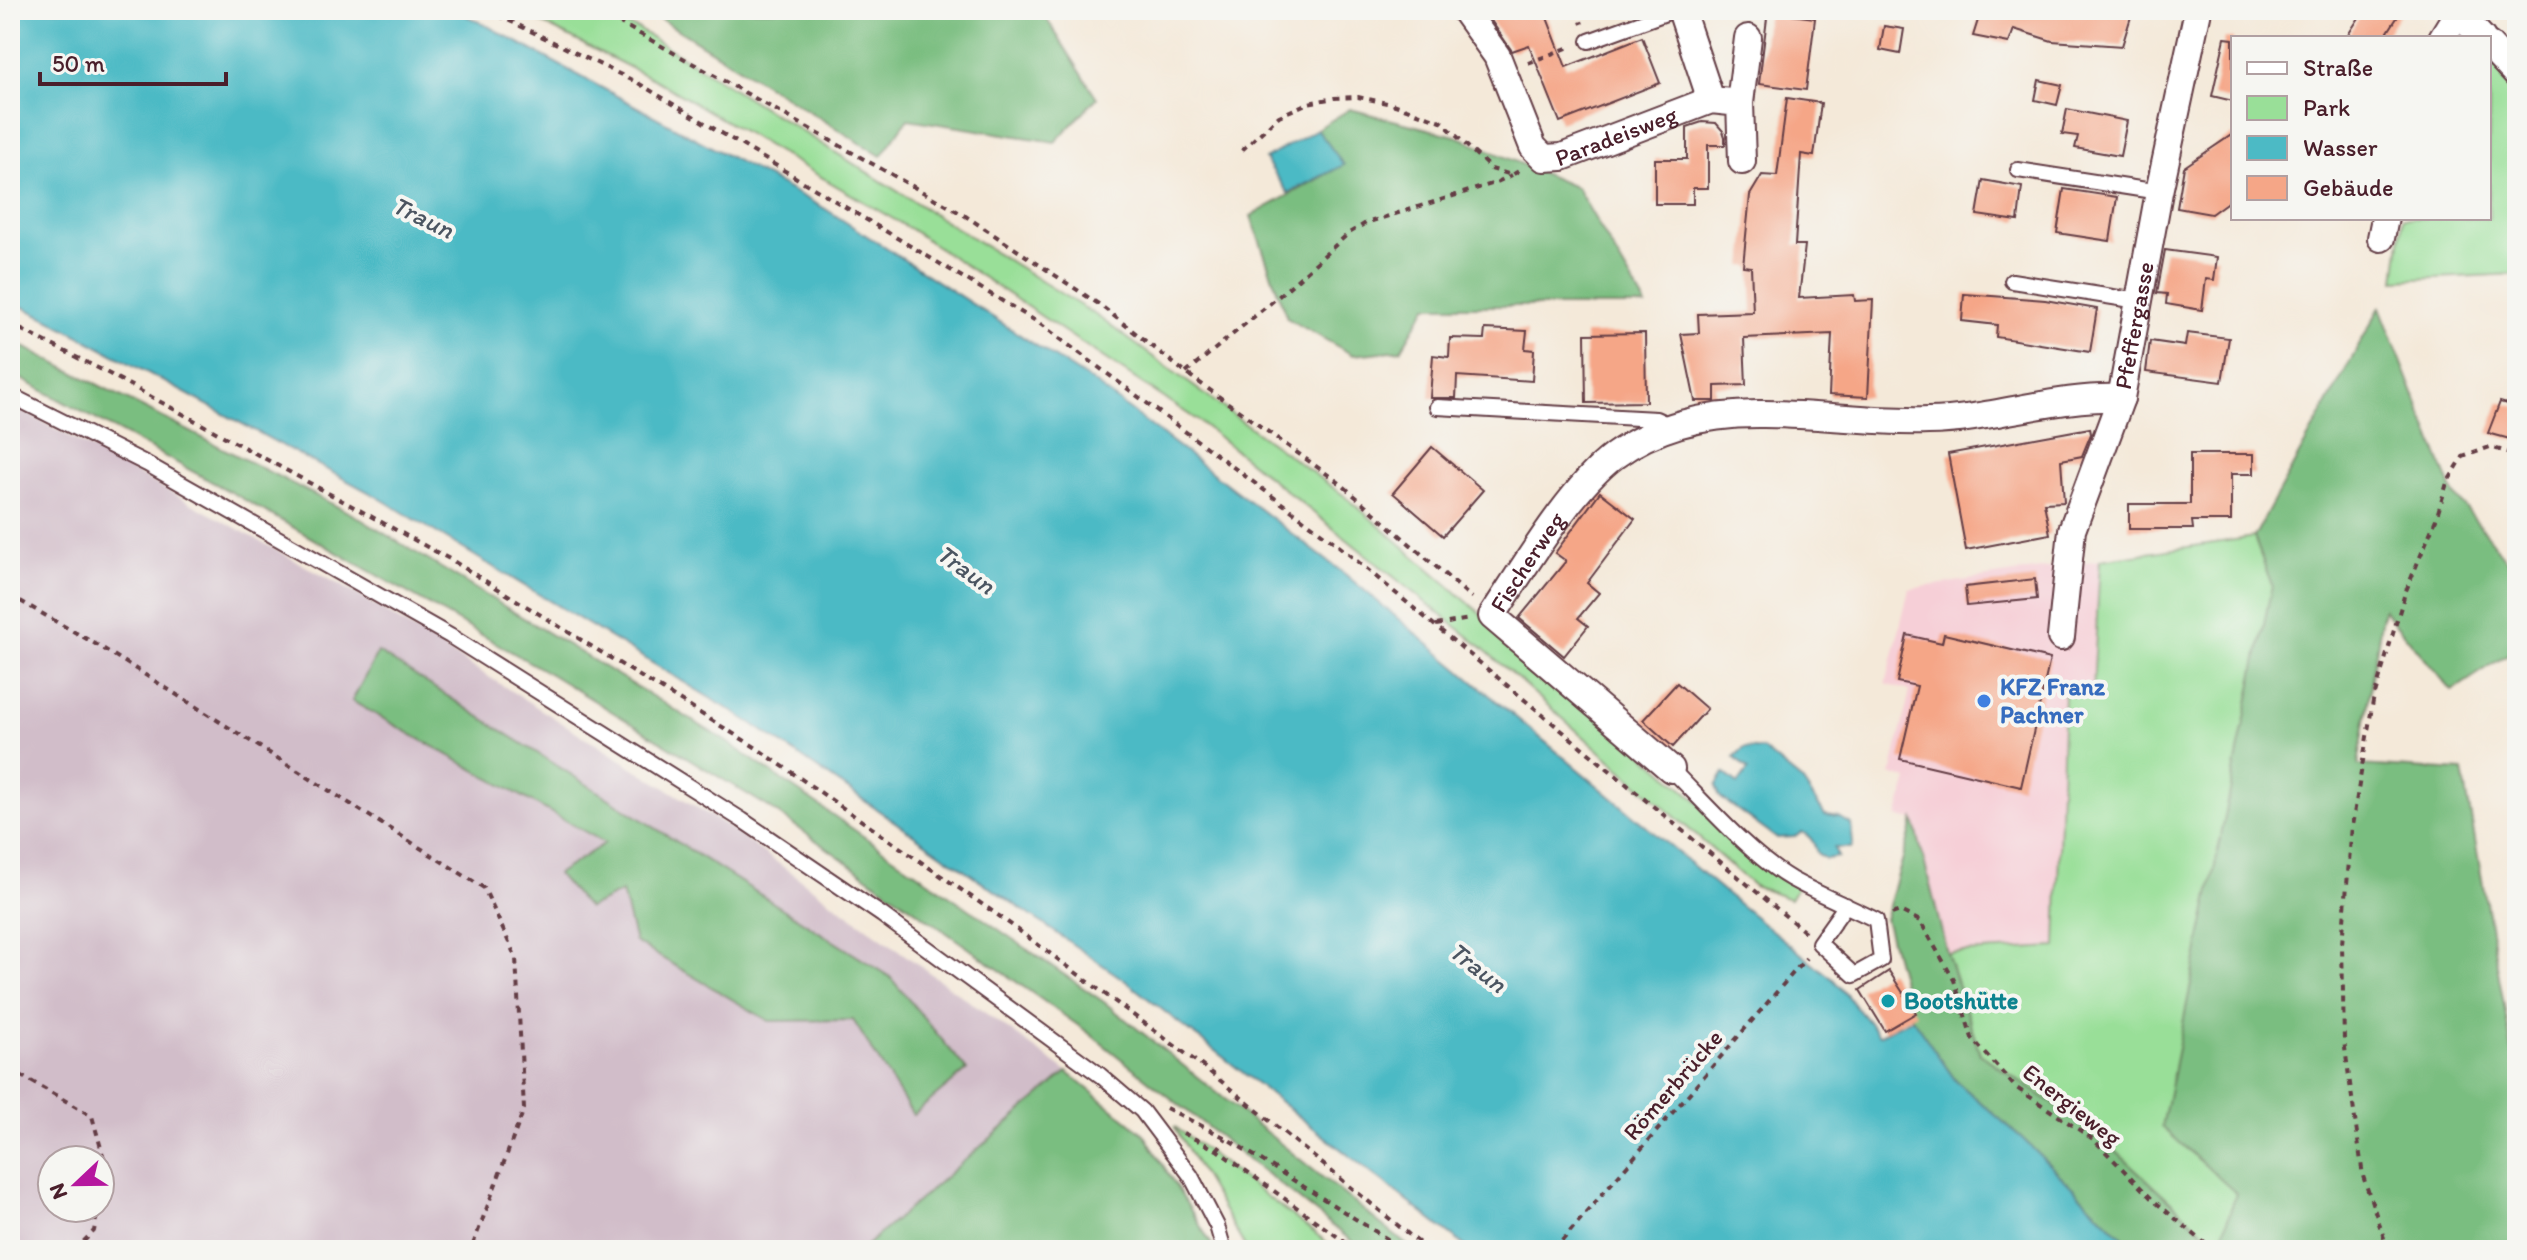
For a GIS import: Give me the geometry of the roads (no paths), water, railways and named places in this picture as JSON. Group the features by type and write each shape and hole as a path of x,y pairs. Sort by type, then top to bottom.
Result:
{"street":[{"name":"Paradeisweg","path":"1464,10 1490,44 1533,147 1544,158 1562,157 1711,100 1740,103"},
{"path":"1681,10 1711,100"},
{"name":"Pfeffergasse","path":"2061,637 2072,530 2121,398 2159,192 2198,10"},
{"path":"2443,36 2457,11 2480,36"},
{"path":"1742,161 1740,103 1748,38"},
{"path":"2491,47 2517,75"},
{"name":"Fischerweg","path":"1671,769 1492,616 1589,480 1612,458 1633,444 1672,426 1723,416 1757,413 1917,422 1952,421 2086,399 2121,398"}],"lane":[{"path":"1589,41 1674,10"},
{"path":"2018,170 2159,192"},
{"path":"2012,281 2138,301"},
{"path":"10,395 147,464 450,636 742,820 882,915 1100,1075 1142,1111 1191,1176 1217,1226 1224,1250"},
{"name":"Fischerweg","path":"1437,407 1656,419 1672,426"},
{"path":"1671,769 1743,841 1789,878 1846,905 1876,920 1881,960 1854,975 1819,943 1846,905"}],"water":[{"name":"Traun","path":"10,10 454,10 824,208 1097,385 1346,575 1834,980 1879,1035 1912,1018 1956,1081 2023,1139 2136,1250 1470,1250 1123,979 753,724 376,496 10,301"},
{"path":"1317,129 1344,165 1288,193 1265,159"},
{"path":"1744,748 1764,750 1802,781 1825,815 1839,817 1851,824 1851,848 1834,848 1838,857 1826,859 1817,853 1812,841 1802,832 1795,837 1776,838 1720,797 1716,786 1724,773 1738,784 1748,770 1734,757"}],"place":[{"name":"KFZ Franz Pachner","path":"1984,701"},
{"name":"Bootshütte","path":"1888,1001"}]}
